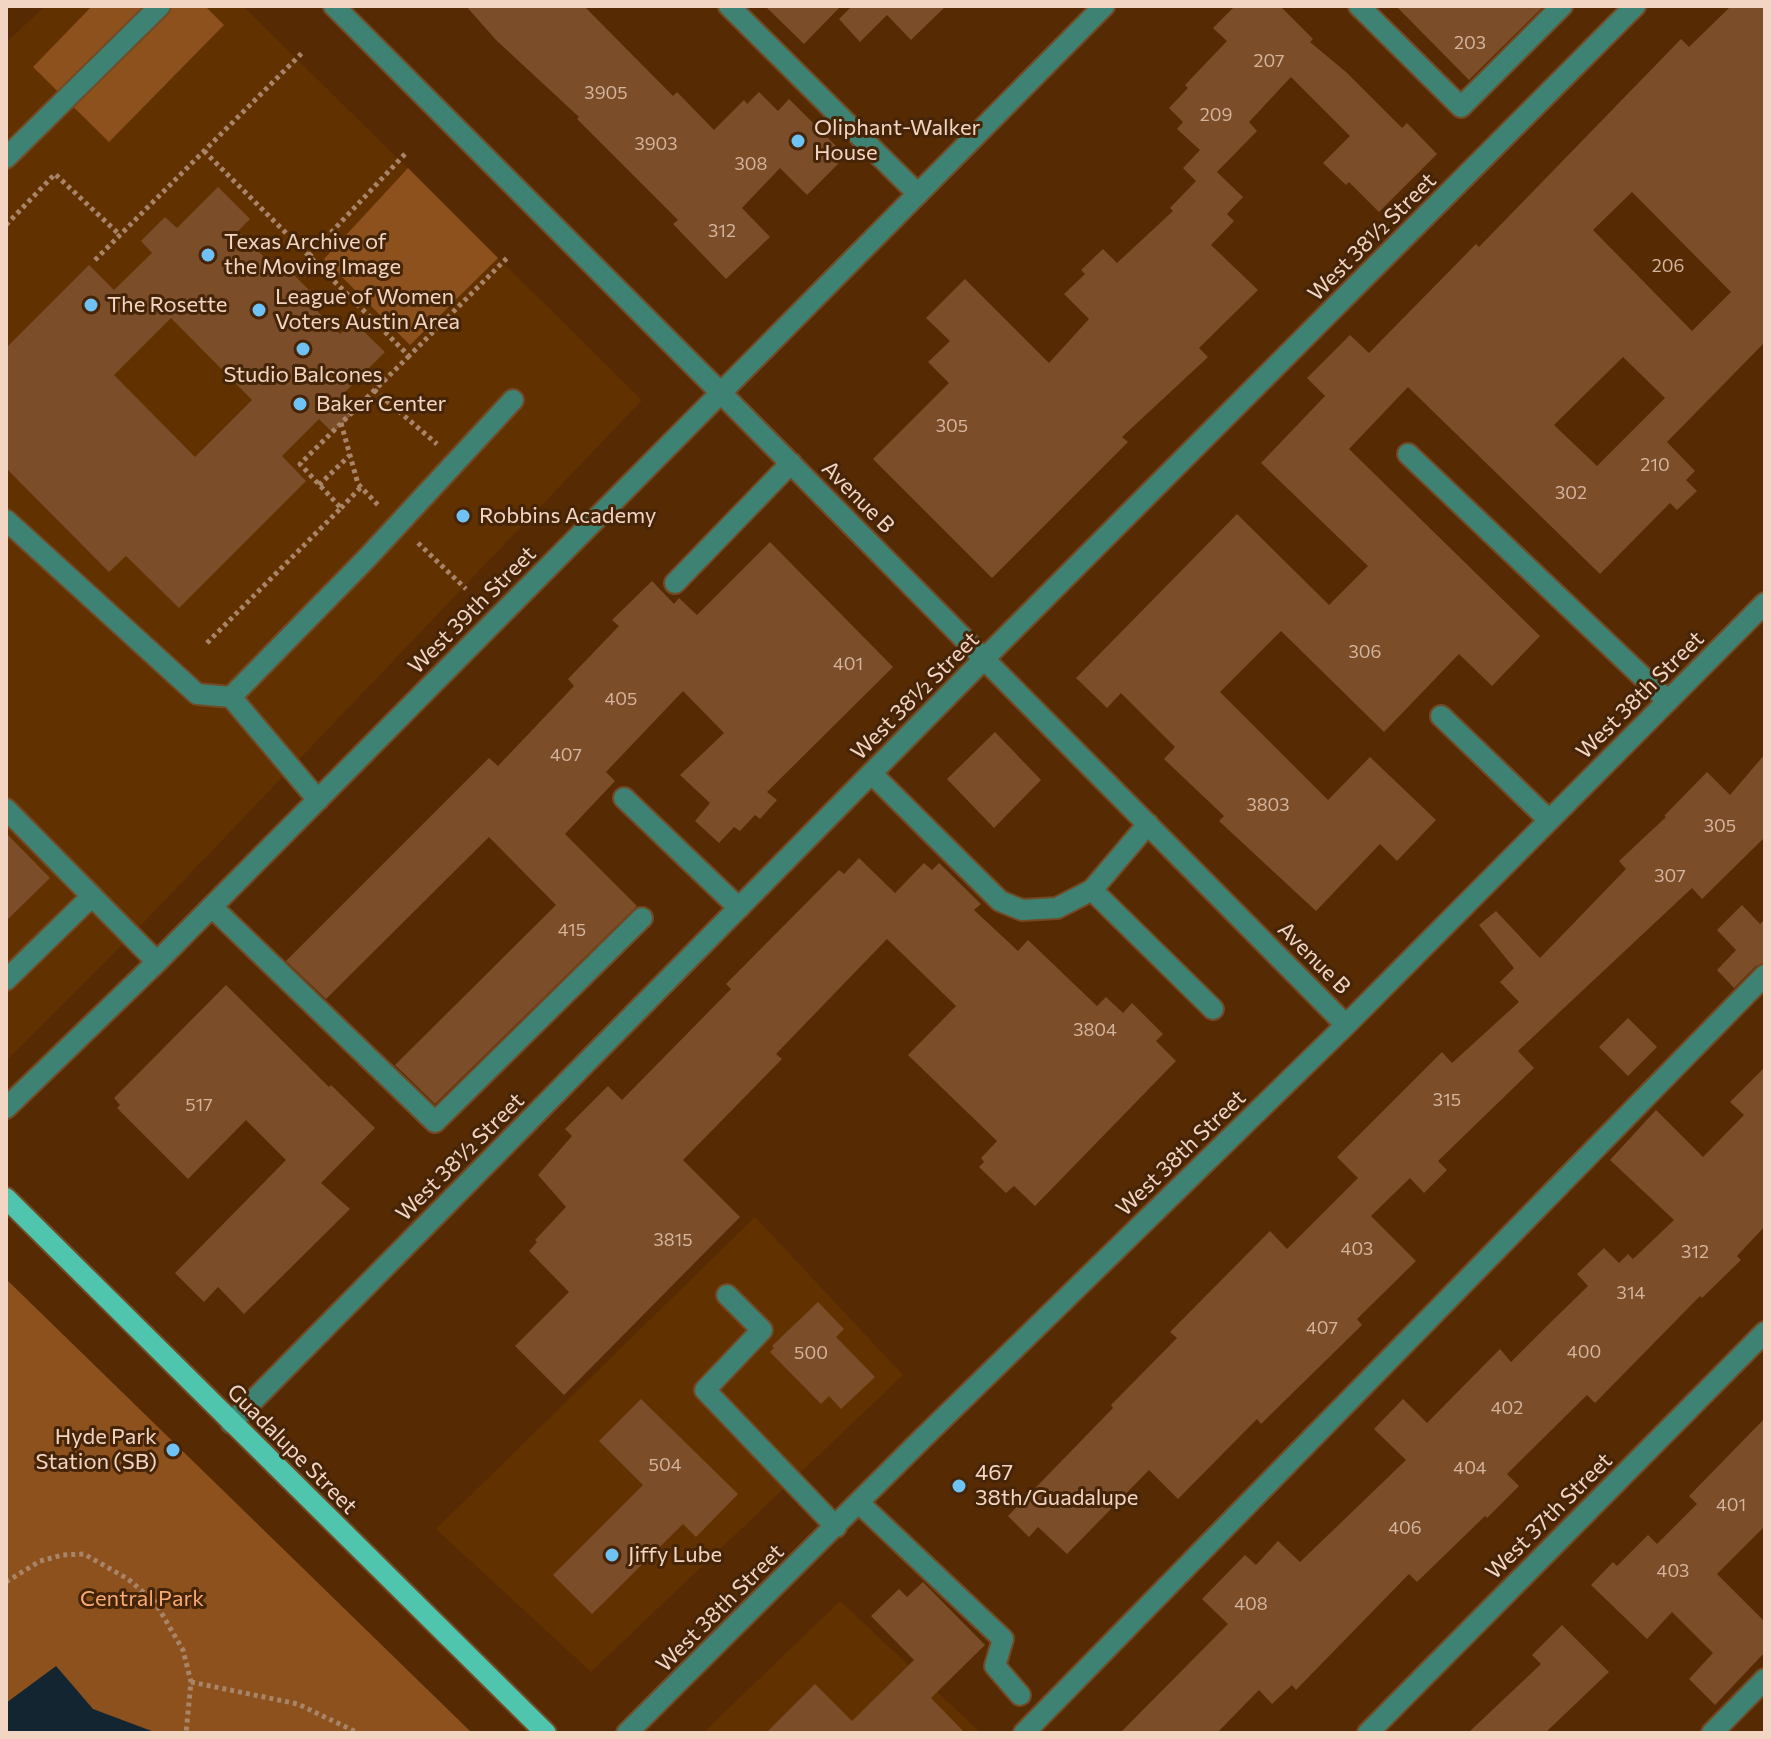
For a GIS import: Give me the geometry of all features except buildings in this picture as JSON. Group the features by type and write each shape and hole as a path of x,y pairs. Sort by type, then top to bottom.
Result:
{"main road":[{"name":"Guadalupe Street","path":"6,1198 546,1733"}],"street":[{"path":"6,158 160,6"},
{"name":"Avenue B","path":"334,6 1346,1025"},
{"path":"729,6 918,194"},
{"path":"1359,6 1461,107 1562,6"},
{"name":"West 38½ Street","path":"231,1423 984,659 1635,6"},
{"name":"West 39th Street","path":"6,1108 212,907 918,194 1096,9"},
{"path":"231,697 367,558 513,400"},
{"path":"1408,454 1668,701"},
{"path":"675,583 791,463"},
{"path":"6,520 197,694 231,697 318,800"},
{"name":"West 38th Street","path":"627,1733 1346,1025 1765,603"},
{"path":"1441,716 1549,820"},
{"path":"872,774 1000,901 1022,910 1057,908 1092,890 1148,824"},
{"path":"624,798 739,908"},
{"path":"6,809 157,962"},
{"path":"1092,890 1213,1009"},
{"path":"6,980 92,896"},
{"path":"212,907 435,1122 642,918"},
{"path":"1024,1733 1765,975"},
{"path":"727,1295 762,1330 705,1390 836,1527"},
{"name":"West 37th Street","path":"1368,1733 1765,1332"},
{"path":"859,1503 1003,1639 995,1666 1020,1695"},
{"path":"1712,1733 1765,1679"}],"path":[{"path":"95,260 304,51"},
{"path":"204,151 409,356"},
{"path":"309,256 406,153"},
{"path":"6,225 55,174 120,235"},
{"path":"341,508 300,464 509,256"},
{"path":"374,390 457,461"},
{"path":"341,423 361,487 384,512"},
{"path":"319,485 350,455"},
{"path":"207,643 361,487"},
{"path":"418,543 466,589"},
{"path":"6,1582 40,1561 84,1554 128,1579 155,1602 183,1650 191,1682 186,1733"},
{"path":"191,1682 298,1704 358,1733"}],"shaded area":[{"path":"45,6 243,6 642,400 125,942 6,1061 6,43"},
{"path":"755,1217 903,1375 591,1672 436,1529"},
{"path":"840,1601 981,1733 703,1733"}],"green space":[{"path":"92,6 205,6 224,25 109,142 33,67"},
{"path":"408,168 498,258 410,345 324,259"},
{"name":"Central Park","path":"6,1279 472,1733 6,1733"}],"water":[{"path":"56,1666 93,1709 157,1733 6,1733 6,1703"}],"place":[{"name":"Oliphant-Walker House","path":"798,141"},
{"name":"Texas Archive of the Moving Image","path":"208,255"},
{"name":"The Rosette","path":"91,305"},
{"name":"League of Women Voters Austin Area","path":"259,310"},
{"name":"Studio Balcones","path":"303,349"},
{"name":"Baker Center","path":"300,404"},
{"name":"Robbins Academy","path":"463,516"},
{"name":"Hyde Park Station (SB)","path":"173,1450"},
{"name":"467 38th/Guadalupe","path":"959,1486"},
{"name":"Jiffy Lube","path":"612,1555"}]}
